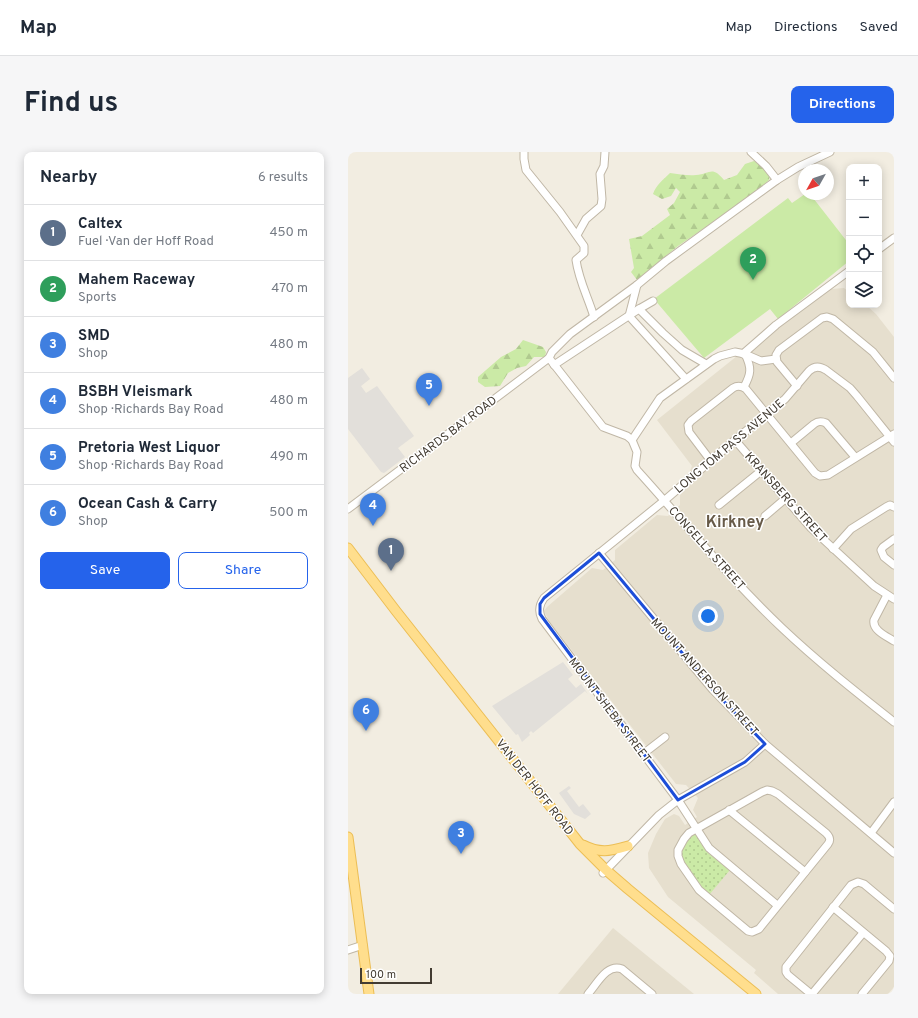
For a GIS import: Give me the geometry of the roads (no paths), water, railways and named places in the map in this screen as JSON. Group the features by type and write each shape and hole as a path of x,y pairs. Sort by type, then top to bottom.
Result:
{"main road":[{"name":"VAN DER HOFF ROAD","path":"348,548 580,844 604,871 756,994"},
{"name":"VAN DER HOFF ROAD","path":"349,557 528,782 559,826 574,844 750,994"},
{"path":"348,837 369,994"},
{"path":"580,844 592,849 603,851 628,846"}],"street":[{"path":"524,152 526,170 577,235 584,248 584,253 576,260 577,269 580,281 594,316"},
{"path":"577,235 586,219 600,206 602,200 600,174 604,166 605,152"},
{"path":"751,152 766,166 777,180"},
{"name":"RICHARDS BAY ROAD","path":"348,509 549,358 552,352 570,334 637,285 666,261 777,180 818,154 830,152"},
{"path":"882,247 894,238"},
{"path":"744,354 776,325 848,272"},
{"path":"629,316 637,285"},
{"path":"554,365 653,301"},
{"path":"639,309 682,350 706,364"},
{"path":"629,316 686,379"},
{"path":"797,386 778,364 776,354 779,350 822,318 828,317 833,318 869,348 879,358 894,378"},
{"path":"549,358 603,427 627,436 632,440 660,398 706,364 720,356 735,352 761,361 776,359"},
{"path":"744,354 749,361 750,371 748,380 744,387"},
{"path":"750,371 761,361"},
{"name":"LONG TOM PASS AVENUE","path":"542,619 539,610 540,604 544,598 665,500 785,399 809,371 816,367 826,370 850,388 893,437"},
{"path":"711,461 689,432 689,423 733,388 738,386 744,387 815,473 820,476 826,476 893,437"},
{"path":"791,443 817,422 823,422 826,423 855,458"},
{"name":"CONGELLA STREET","path":"632,440 637,452 637,470 734,580 782,628 838,678 894,722"},
{"name":"KRANSBERG STREET","path":"735,440 811,528 874,586 894,599"},
{"path":"719,505 761,471"},
{"path":"765,516 785,499"},
{"path":"833,548 854,527 886,507 894,507"},
{"path":"894,539 885,545 881,550 884,557 894,565"},
{"name":"MOUNT ANDERSON STREET","path":"599,553 713,690 765,744 894,853"},
{"path":"887,595 874,620 874,624 877,629 894,641"},
{"name":"MOUNT SHEBA STREET","path":"542,619 678,800 713,852 777,906"},
{"path":"643,754 666,737"},
{"path":"604,871 659,815 678,800 745,762 765,744"},
{"path":"767,790 772,791 826,833 830,839 828,844 758,929 750,932 699,890 681,864 678,853 684,838 696,828 729,810 767,790"},
{"path":"871,833 894,802"},
{"path":"729,810 805,872"},
{"path":"863,933 812,994 788,975 785,970 851,885 858,882 864,884 894,908"},
{"path":"833,907 890,956 862,994"},
{"path":"348,950 363,945"},
{"path":"588,994 609,969 614,967 622,969 648,993"}],"place":[{"name":"Mahem Raceway","path":"753,280"},
{"name":"Pretoria West Liquor","path":"429,406"},
{"name":"BSBH Vleismark","path":"373,526"},
{"name":"Caltex","path":"391,571"},
{"name":"Ocean Cash & Carry","path":"366,731"},
{"name":"SMD","path":"461,854"}],"district":[{"name":"Kirkney","path":"735,521"}]}
